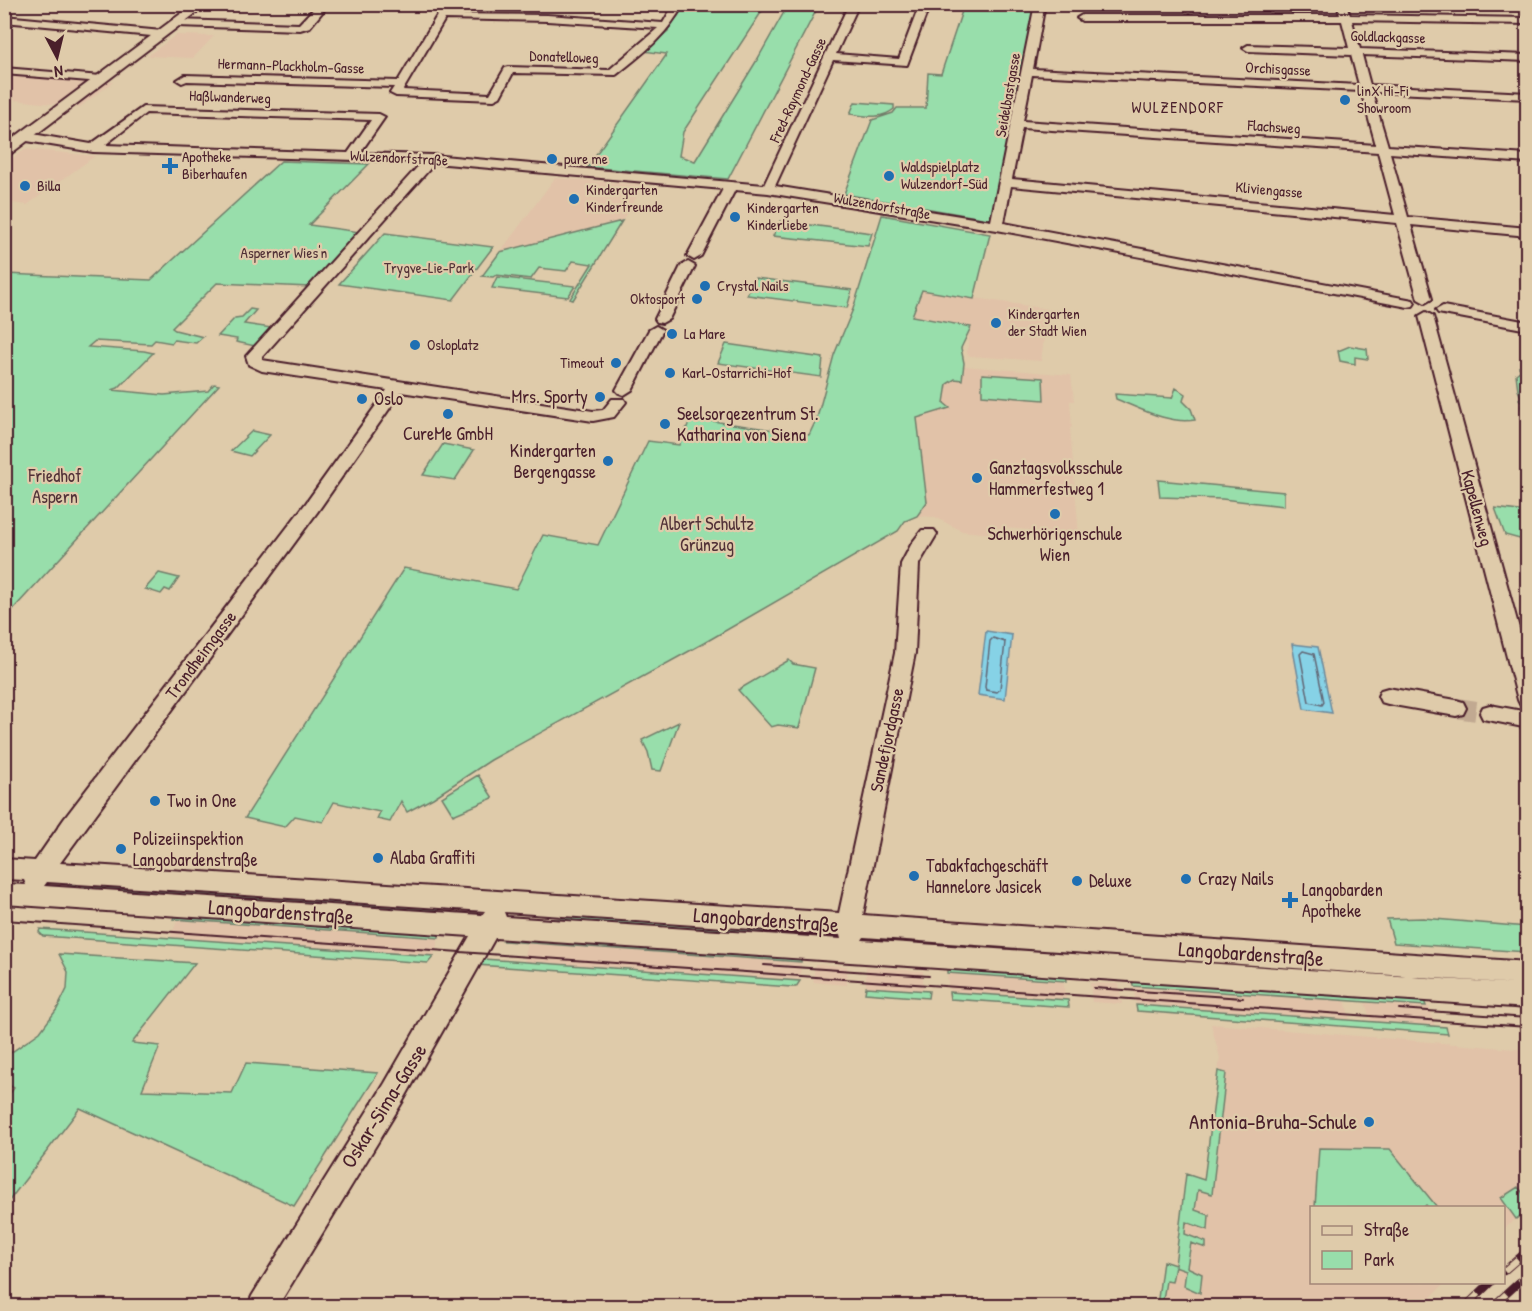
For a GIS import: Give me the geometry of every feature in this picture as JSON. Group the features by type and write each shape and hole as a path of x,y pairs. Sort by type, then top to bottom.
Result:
{"main road":[{"path":"4,152 202,4"}],"street":[{"path":"177,23 300,27 306,25 324,4"},
{"path":"398,88 442,16 548,18 666,27 680,4"},
{"name":"Fred-Raymond-Gasse","path":"768,189 854,4"},
{"path":"830,57 903,63 925,4"},
{"name":"Seidelbastgasse","path":"997,226 1040,4"},
{"name":"Kapellenweg","path":"1342,4 1401,219 1431,308 1527,700"},
{"path":"1082,18 1527,21"},
{"path":"4,19 162,34"},
{"name":"Donatelloweg","path":"494,97 509,70 612,74 666,27"},
{"name":"Goldlackgasse","path":"1248,48 1527,58"},
{"path":"4,71 101,79"},
{"name":"Orchisgasse","path":"1028,72 1527,96"},
{"name":"Hermann-Plackholm-Gasse","path":"182,80 185,78 398,88 401,94 494,97"},
{"name":"Haßlwanderweg","path":"93,148 143,110 379,117 354,152 354,156"},
{"name":"Flachsweg","path":"1018,124 1527,159"},
{"name":"Wulzendorfstraße","path":"27,137 93,148 432,159 768,189 997,226 1408,303 1408,308 1415,313 1431,308"},
{"path":"432,159 254,356 254,362 262,366 594,416 608,414 621,396 731,185"},
{"name":"Kliviengasse","path":"1007,182 1527,232"},
{"path":"1431,308 1527,326"},
{"name":"Trondheimgasse","path":"15,895 42,872 72,826 312,507 397,386"},
{"name":"Sandefjordgasse","path":"855,949 850,926 851,911 905,653 910,564 918,547 928,534"},
{"path":"1388,696 1456,708"},
{"path":"1490,713 1527,720"},
{"name":"Langobardenstraße","path":"4,869 855,949 1527,996"},
{"name":"Langobardenstraße","path":"15,895 850,926 1527,973"},
{"name":"Oskar-Sima-Gasse","path":"262,1306 325,1200 394,1092 495,914"}],"shaded area":[{"path":"176,35 214,36 193,58 147,56"},
{"path":"19,74 113,82 80,107 5,99 5,84"},
{"path":"25,149 95,156 27,205 5,202 5,164"},
{"path":"555,178 644,185 622,221 500,252"},
{"name":"Kindergarten der Stadt Wien","path":"922,290 1048,309 1041,361 970,356 967,353 970,327 912,317"},
{"path":"964,366 1071,375 1074,401 1070,401 1072,427 1070,428 1079,536 1034,534 1028,530 1006,528 1002,535 962,531 935,517 917,516 927,502 917,418 950,408 944,403 947,384 955,379 962,379"},
{"path":"178,919 439,938 434,956 170,938"},
{"path":"528,943 801,962 800,981 524,962"},
{"path":"815,964 847,966 847,985 813,982"},
{"path":"866,967 923,971 923,990 866,987"},
{"path":"947,973 1063,981 1066,1000 949,992"},
{"path":"1090,983 1119,984 1122,1004 1092,1002"},
{"path":"1133,986 1345,1000 1350,1020 1136,1005"},
{"path":"1365,1002 1429,1006 1435,1026 1371,1022"},
{"name":"Antonia-Bruha-Schule","path":"1211,1024 1527,1050 1527,1210 1505,1228 1505,1206 1310,1206 1310,1284 1444,1284 1422,1306 1157,1306 1163,1261 1175,1265 1186,1174 1204,1180 1220,1058"}],"green space":[{"path":"683,5 766,5 683,132 679,156 695,161 788,5 819,5 728,179 587,167 667,54 643,51 668,31"},
{"path":"964,5 1034,5 994,217 988,219 844,194 872,120 893,113 897,108 926,108 928,73 941,74"},
{"path":"855,102 894,105 894,109 878,116 850,114"},
{"path":"281,161 369,164 309,225 360,232 310,287 217,283 172,328 203,337 196,343 174,340 172,343 155,340 151,344 95,341 88,347 153,353 118,388 112,390 164,395 208,391 214,384 219,385 5,618 5,274 151,280"},
{"name":"Albert Schultz Grünzug","path":"882,215 990,234 974,299 922,290 912,316 971,327 961,348 964,363 962,380 955,379 947,384 944,403 950,408 917,418 927,502 917,516 905,521 898,531 704,643 491,760 433,798 407,812 401,801 390,822 377,819 380,812 334,802 323,822 295,816 285,827 245,818 404,568 516,589 543,535 598,545 648,441 679,445 691,418 809,435 817,418 834,355 853,309"},
{"path":"622,221 573,300 570,299 592,264 573,261 566,271 539,268 531,279 496,275 482,276 500,252"},
{"path":"780,221 872,233 868,246 773,236"},
{"name":"Trygve-Lie-Park","path":"385,233 493,247 453,300 339,284"},
{"path":"497,277 575,286 568,297 492,288"},
{"path":"755,278 852,290 847,308 747,295"},
{"path":"250,309 256,310 244,324 272,328 255,346 236,342 237,339 218,336 235,318 242,317"},
{"path":"726,344 823,358 821,377 718,363"},
{"path":"1350,346 1367,349 1368,359 1355,357 1355,364 1340,361 1338,351"},
{"path":"1524,359 1527,359 1527,418 1522,414 1524,413 1521,407 1522,402 1519,399 1521,397 1516,374 1521,370 1519,367 1526,362"},
{"path":"982,374 1043,378 1044,400 982,395"},
{"path":"1176,388 1185,394 1183,401 1191,409 1195,420 1175,420 1155,415 1116,399 1115,394 1172,398"},
{"path":"252,431 270,435 250,456 231,451"},
{"path":"443,444 474,450 455,480 423,475"},
{"path":"1158,480 1284,492 1284,506 1222,499 1160,497"},
{"path":"1495,508 1527,512 1527,541 1505,535"},
{"path":"159,573 179,578 170,591 165,589 161,594 145,589"},
{"path":"789,660 793,664 815,668 799,728 778,725 771,727 738,690"},
{"path":"679,722 661,771 652,770 648,752 642,740"},
{"path":"478,775 493,798 453,815 442,797"},
{"path":"73,879 441,904 438,917 65,890"},
{"path":"176,913 439,931 439,938 173,919"},
{"path":"590,916 804,929 802,941 507,918 556,919"},
{"path":"1423,918 1527,927 1527,952 1394,943 1387,919"},
{"path":"40,929 434,956 428,963 43,936 39,932"},
{"path":"507,938 802,952 801,962 503,941"},
{"path":"59,954 195,963 132,1043 160,1046 142,1090 232,1093 246,1063 378,1073 294,1206 80,1108 5,1206 5,1100 14,1088 5,1083 5,1057 40,1032 57,1009 67,989 68,972"},
{"path":"483,959 800,981 796,987 792,987 477,965"},
{"path":"947,968 1065,970 1066,981 947,973"},
{"path":"1132,975 1423,998 1426,1006 1133,986"},
{"path":"866,987 929,991 928,998 865,993"},
{"path":"949,992 1068,1000 1069,1007 950,999"},
{"path":"1136,1005 1446,1027 1448,1034 1137,1011"},
{"path":"1218,1071 1226,1073 1212,1194 1198,1190 1195,1210 1209,1215 1208,1230 1186,1222 1185,1234 1206,1242 1206,1248 1191,1243 1187,1267 1202,1274 1200,1293 1184,1286 1186,1270 1175,1266 1172,1282 1166,1281 1162,1306 1157,1306 1163,1261 1175,1265 1186,1174 1204,1180"},
{"path":"1319,1148 1390,1149 1436,1206 1426,1205 1315,1206"},
{"path":"1518,1187 1527,1198 1528,1210 1516,1219 1501,1198"}],"water":[{"path":"986,631 1012,635 1005,699 978,695"},
{"path":"1292,644 1318,647 1332,713 1304,709"}],"tunnel":[{"path":"1456,708 1490,713"}],"tram line":[{"path":"4,920 1528,1027"},
{"path":"764,965 929,976"},
{"path":"1094,988 1243,998"},
{"path":"1399,1009 1528,1018"}],"railway":[{"path":"1505,1270 1528,1250"},
{"path":"1493,1306 1528,1274"},
{"path":"1466,1306 1489,1284"}],"place":[{"name":"linX Hi-Fi Showroom","path":"1345,100"},
{"name":"pure me","path":"552,159"},
{"name":"Apotheke Biberhaufen","path":"170,166"},
{"name":"Waldspielplatz Wulzendorf-Süd","path":"889,176"},
{"name":"Billa","path":"25,186"},
{"name":"Kindergarten Kinderfreunde","path":"574,199"},
{"name":"Kindergarten Kinderliebe","path":"735,217"},
{"name":"Crystal Nails","path":"705,286"},
{"name":"Oktosport","path":"697,299"},
{"name":"Kindergarten der Stadt Wien","path":"996,323"},
{"name":"La Mare","path":"672,334"},
{"name":"Osloplatz","path":"415,345"},
{"name":"Timeout","path":"616,363"},
{"name":"Karl-Ostarrichi-Hof","path":"670,373"},
{"name":"Mrs. Sporty","path":"600,397"},
{"name":"Oslo","path":"362,399"},
{"name":"CureMe GmbH","path":"448,414"},
{"name":"Seelsorgezentrum St. Katharina von Siena","path":"665,424"},
{"name":"Kindergarten Bergengasse","path":"608,461"},
{"name":"Ganztagsvolksschule Hammerfestweg 1","path":"977,478"},
{"name":"Schwerhörigenschule Wien","path":"1055,514"},
{"name":"Two in One","path":"155,801"},
{"name":"Polizeiinspektion Langobardenstraße","path":"121,849"},
{"name":"Alaba Graffiti","path":"378,858"},
{"name":"Tabakfachgeschäft Hannelore Jasicek","path":"914,876"},
{"name":"Crazy Nails","path":"1186,879"},
{"name":"Deluxe","path":"1077,881"},
{"name":"Langobarden Apotheke","path":"1290,900"},
{"name":"Antonia-Bruha-Schule","path":"1369,1122"}],"district":[{"name":"WULZENDORF","path":"1178,107"}],"park label":[{"name":"Asperner Wies'n","path":"284,253"},
{"name":"Friedhof Aspern","path":"55,486"}]}
